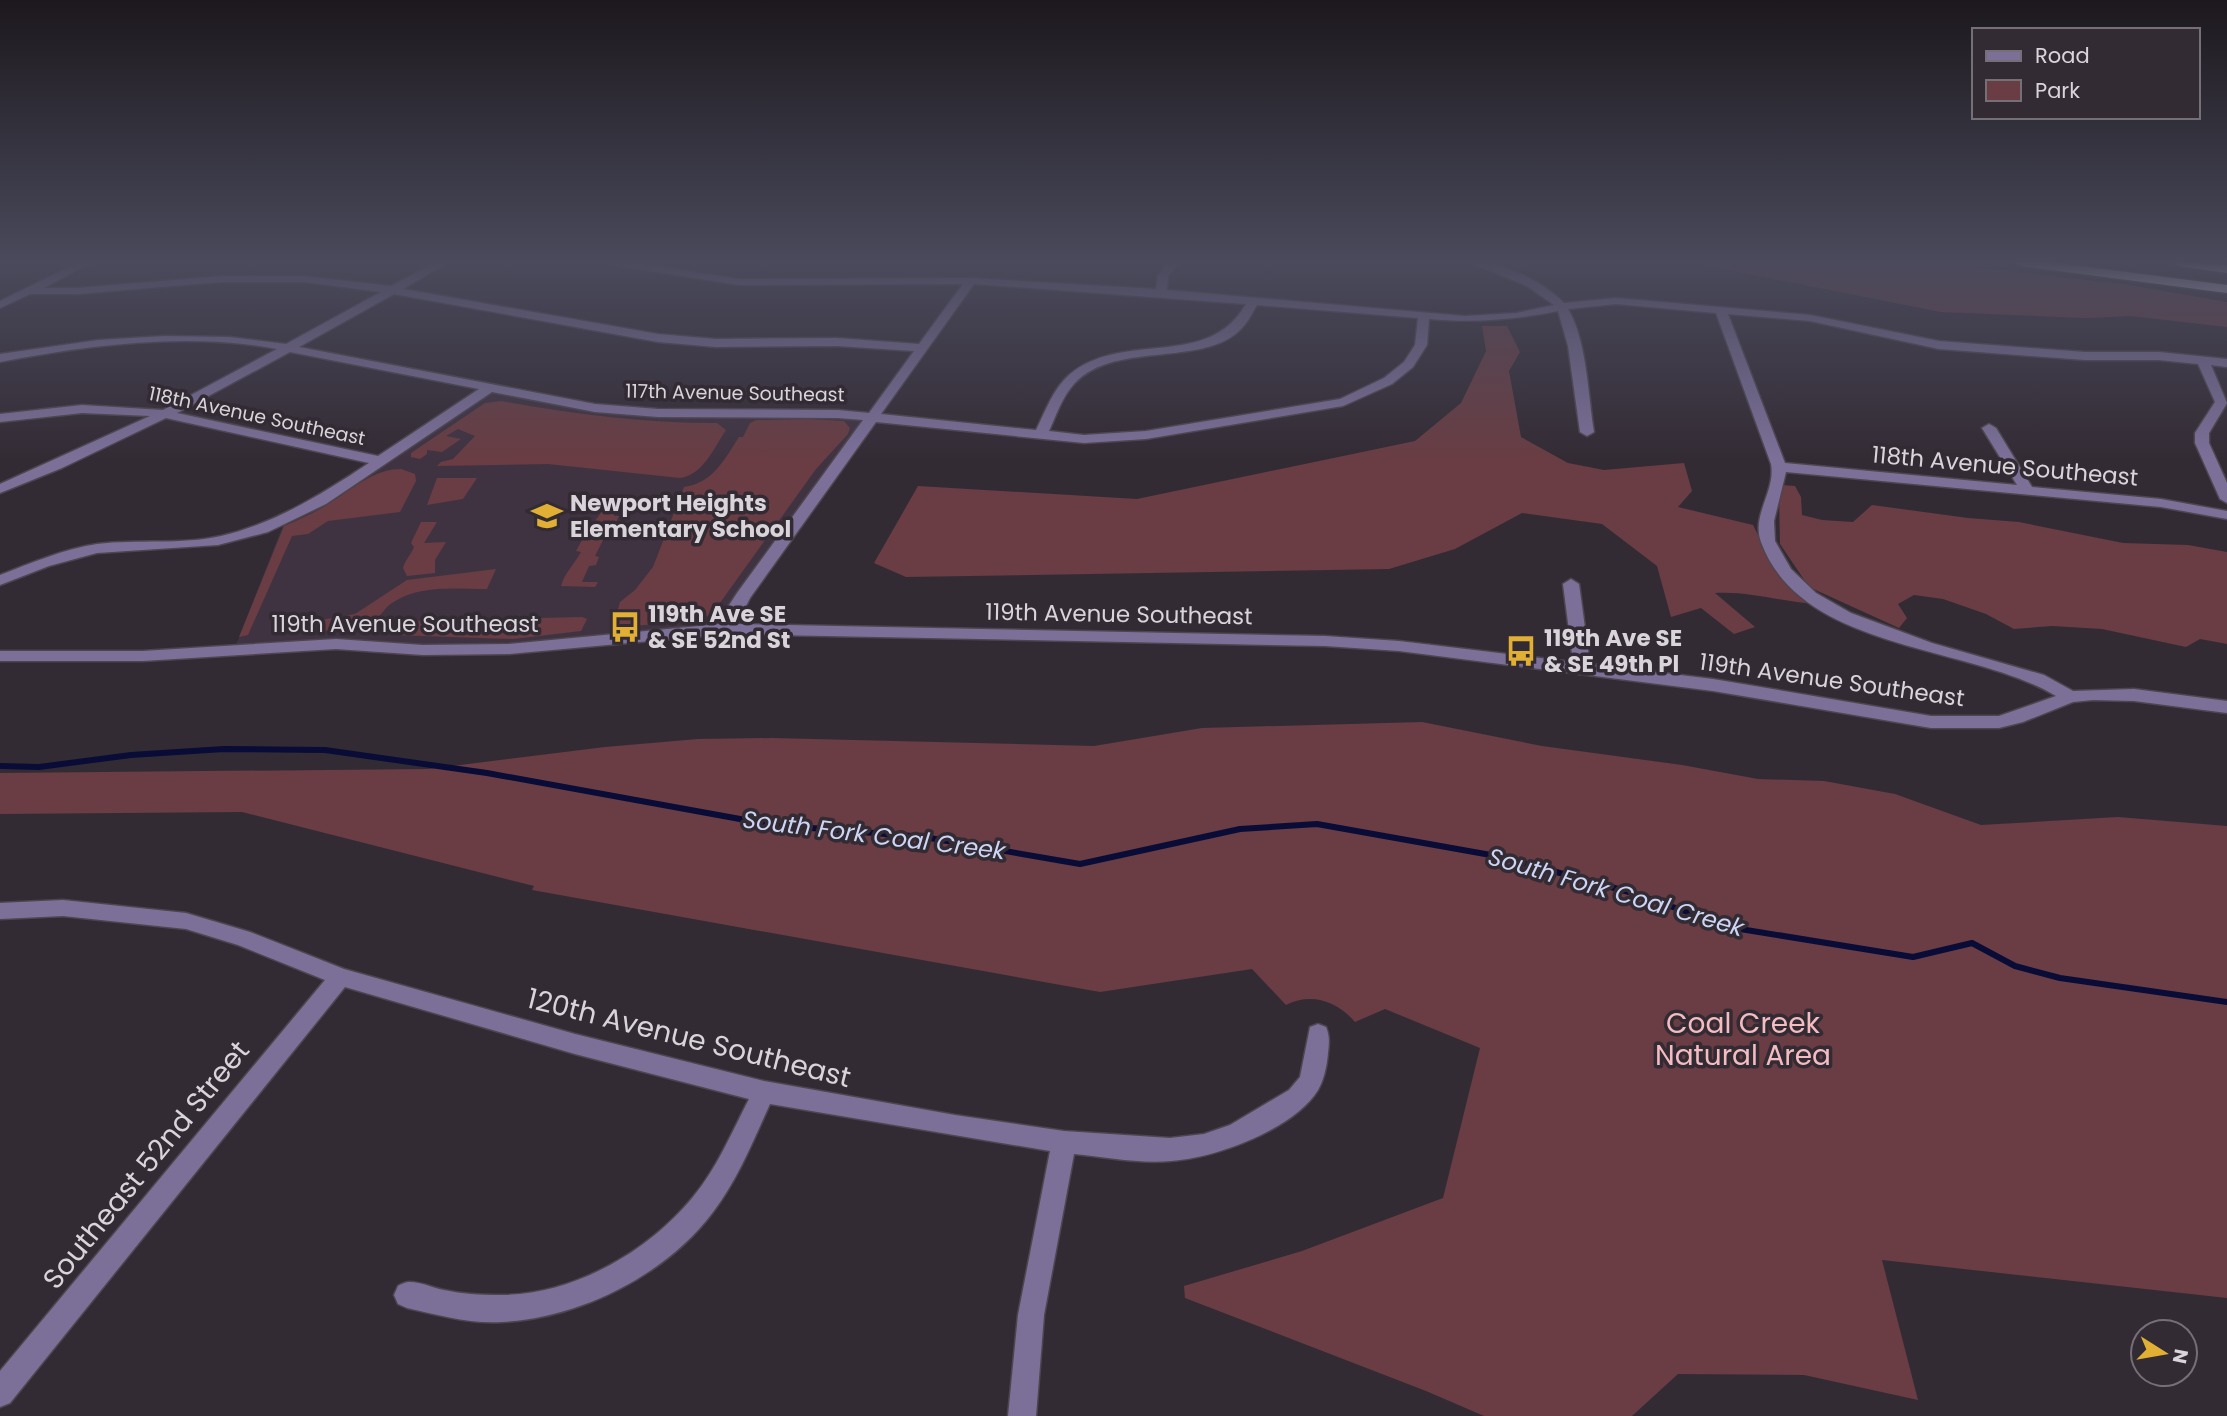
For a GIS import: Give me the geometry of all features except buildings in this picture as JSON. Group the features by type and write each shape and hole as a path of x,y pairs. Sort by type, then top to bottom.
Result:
{"street":[{"path":"0,489 68,461 165,414 322,328"},
{"path":"603,328 658,338 716,342 837,342 923,348"},
{"path":"727,629 732,613 743,596 937,328"},
{"path":"1040,436 1066,385 1076,374 1122,355 1192,346 1226,336 1237,328"},
{"name":"117th Avenue Southeast","path":"0,358 54,349 155,339 233,340 287,347 563,402 624,411 809,413 872,417 1040,436 1110,439 1343,402 1388,381 1409,363 1421,345 1423,328"},
{"path":"1570,328 1587,432"},
{"path":"1728,328 1779,467 1765,527 1774,557 1783,572 1797,586 1869,627 1941,652 2039,680 2070,697"},
{"path":"1861,328 1940,345 2085,356 2202,359 2227,363"},
{"path":"2202,359 2221,402 2202,433 2202,443 2227,499"},
{"path":"0,580 44,563 96,549 191,544 251,533 302,512 491,387"},
{"name":"118th Avenue Southeast","path":"0,418 86,408 165,414 381,461"},
{"path":"1989,428 2027,490"},
{"name":"118th Avenue Southeast","path":"1779,467 2161,503 2227,514"},
{"path":"1571,584 1582,668"},
{"name":"119th Avenue Southeast","path":"0,656 144,656 336,644 433,650 509,649 727,629 1354,642 1713,685 1900,718 1944,723 1978,724 2017,718 2070,697 2134,695 2227,707"},
{"name":"120th Avenue Southeast","path":"0,911 63,908 186,921 243,938 341,977 575,1044 764,1093 1064,1142 1170,1150 1204,1145 1236,1134 1297,1098 1310,1082 1316,1060 1318,1034"},
{"name":"Southeast 52nd Street","path":"0,1392 341,977"},
{"path":"407,1295 471,1308 520,1308 555,1301 588,1289 624,1270 656,1250 687,1224 704,1203 725,1172 764,1093"},
{"path":"1022,1416 1031,1315 1064,1142"}],"shaded area":[{"name":"Newport Heights Elementary School","path":"491,387 595,408 872,417 727,629 542,647 371,645 234,650 285,520"}],"green space":[{"path":"1482,328 1508,328 1520,352 1509,371 1521,437 1568,463 1604,470 1684,463 1692,491 1678,507 1753,525 1777,573 1817,604 1715,593 1755,627 1734,634 1701,608 1671,617 1657,566 1602,524 1522,513 1455,549 1389,569 906,577 874,563 918,486 1137,499 1415,441 1461,403 1486,351"},
{"path":"501,401 608,417 717,423 726,430 701,466 688,476 680,478 548,464 437,466 453,459 475,436 458,429 446,436 461,439 442,452 427,450 427,454 420,459 411,457 411,453 485,403"},
{"path":"756,420 844,421 850,428 848,434 816,469 712,614 696,621 619,627 614,623 620,602 635,590 653,567 684,487 703,481 717,469 739,437 743,437 750,423"},
{"path":"401,469 415,474 416,481 400,512 328,521 308,534 292,536 248,635 239,637 284,526 321,508 373,476"},
{"path":"437,478 477,478 463,499 427,505"},
{"path":"1782,485 1795,486 1801,497 1802,515 1822,520 1853,522 1872,505 2019,522 2123,543 2188,545 2227,552 2227,644 2200,639 2186,647 2102,629 2052,626 2014,629 1986,614 1943,599 1914,595 1898,604 1907,618 1899,628 1809,587 1780,544 1779,496"},
{"path":"610,501 618,505 614,516 619,516 614,525 607,529 588,530"},
{"path":"421,522 437,522 424,543 446,542 435,560 435,573 407,576 403,568 414,547 411,543"},
{"path":"582,540 603,540 595,556 599,557 596,565 589,566 582,582 598,582 595,587 561,586 581,552 576,551"},
{"path":"496,569 487,589 436,589 411,594 388,606 369,627 291,634 288,631 303,623 355,614 407,580"},
{"path":"587,619 581,631 513,639 393,635 399,624 406,621"},
{"name":"Coal Creek Natural Area","path":"1422,722 1542,746 1682,765 1758,779 1824,781 1895,794 1981,825 2118,817 2227,826 2227,1298 1882,1260 1918,1400 1804,1375 1678,1374 1632,1416 1484,1416 1185,1298 1184,1286 1302,1251 1443,1198 1480,1048 1385,1009 1355,1022 1340,1009 1323,1001 1305,999 1286,1005 1252,969 1100,992 532,890 534,886 242,812 0,814 0,773 428,769 605,747 698,739 772,738 1094,746 1202,728"}],"waterway":[{"name":"South Fork Coal Creek","path":"0,766 39,767 131,755 224,749 325,750 487,773 773,825 924,837 1080,864 1240,829 1317,824 1502,857 1629,892 1734,928 1913,957 1972,943 2015,966 2060,978 2227,1002"}],"place":[{"name":"Newport Heights Elementary School","path":"547,516"},
{"name":"119th Ave SE & SE 52nd St","path":"625,627"},
{"name":"119th Ave SE & SE 49th Pl","path":"1521,651"}]}
